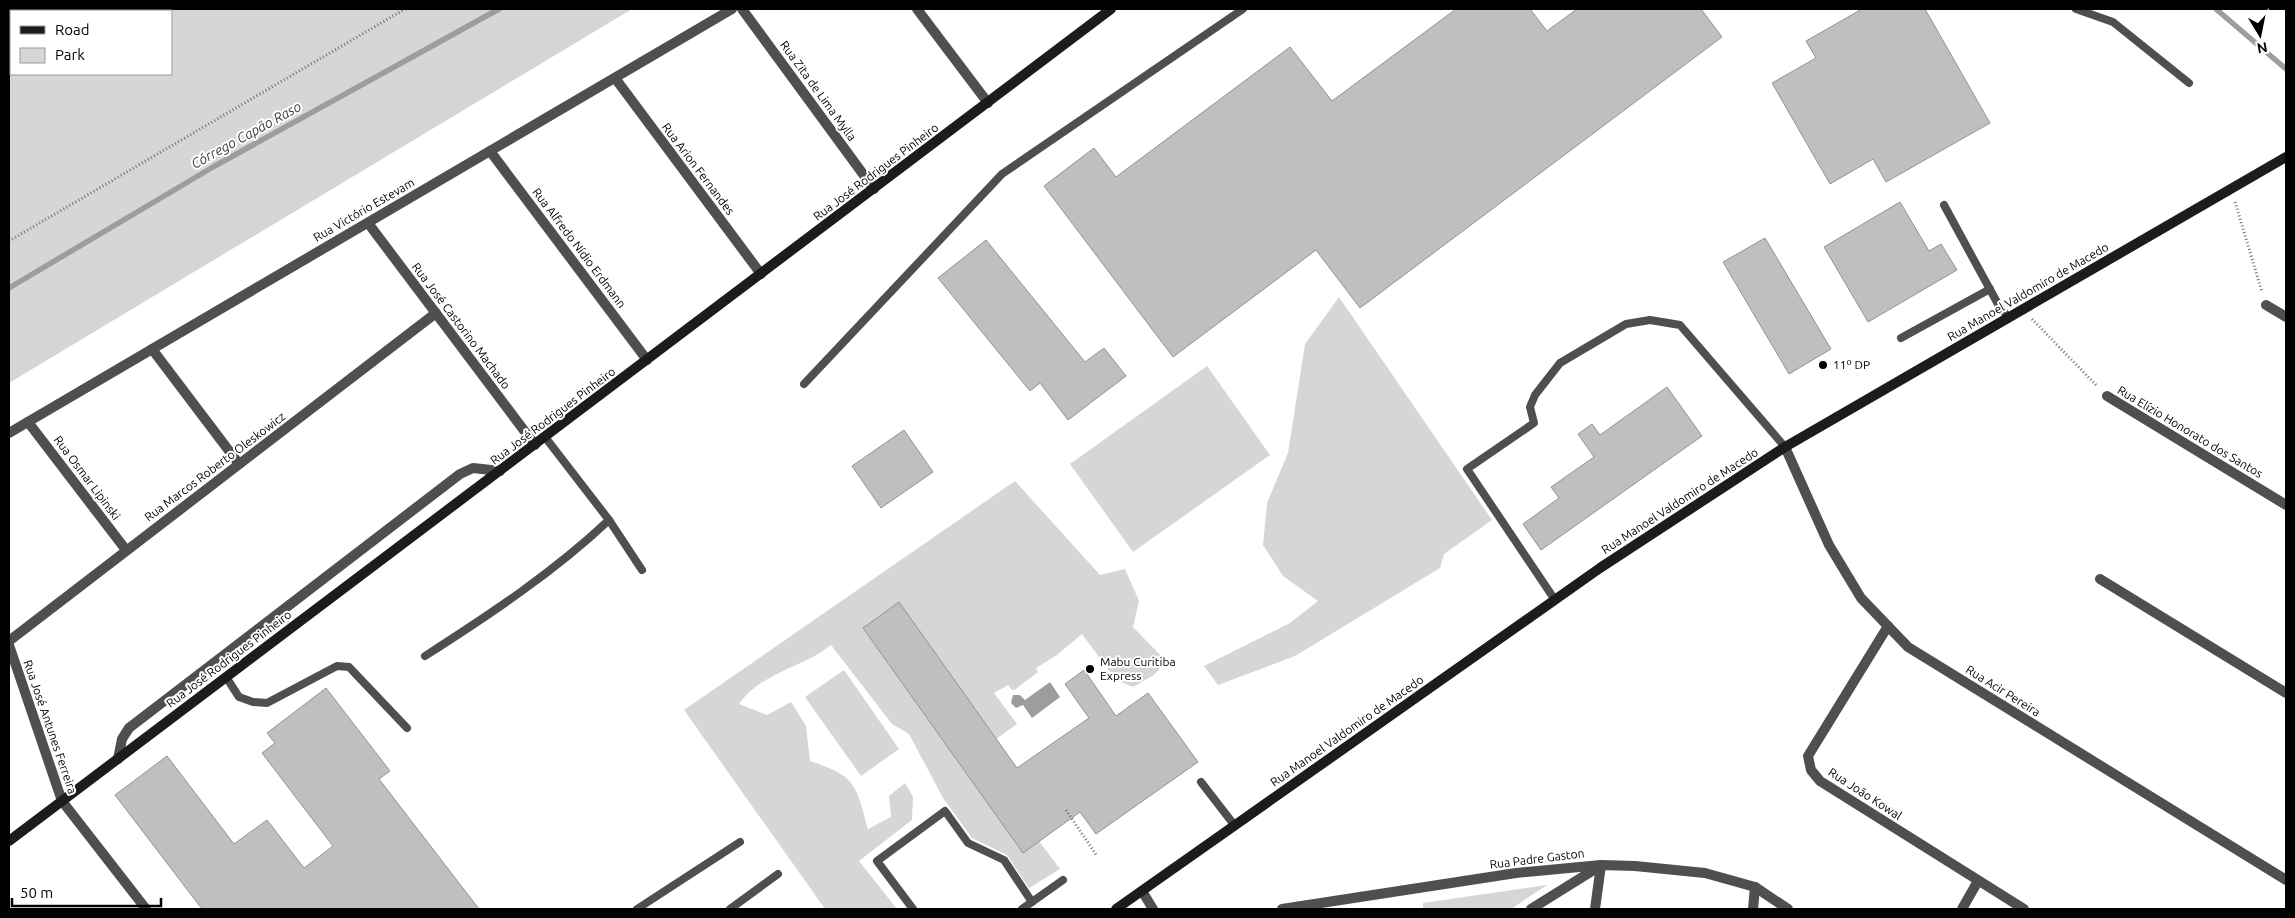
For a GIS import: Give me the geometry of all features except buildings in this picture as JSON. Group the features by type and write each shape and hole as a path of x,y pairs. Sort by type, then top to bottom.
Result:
{"main road":[{"name":"Rua José Rodrigues Pinheiro","path":"9,842 988,103 1099,13 1112,9"},
{"name":"Rua Manoel Valdomiro de Macedo","path":"1116,909 1555,600 1786,447 2286,158"}],"street":[{"name":"Rua Victório Estevam","path":"9,433 732,9"},
{"name":"Rua Zita de Lima Mylla","path":"742,9 874,189"},
{"path":"917,9 988,103"},
{"name":"Rua Arion Fernandes","path":"615,78 761,274"},
{"name":"Rua Alfredo Nídio Erdmann","path":"490,151 648,360"},
{"name":"Rua José Castorino Machado","path":"368,223 535,444"},
{"path":"2266,305 2286,317"},
{"name":"Rua Marcos Roberto Oleskowicz","path":"9,641 436,313"},
{"path":"152,350 239,464"},
{"name":"Rua Elízio Honorato dos Santos","path":"2107,396 2286,505"},
{"name":"Rua Osmar Lipinski","path":"28,422 126,550"},
{"name":"Rua Acir Pereira","path":"1786,447 1829,545 1861,598 1908,647 2286,880"},
{"path":"118,759 122,739 129,728 460,474 473,468 500,471"},
{"path":"2100,579 2286,693"},
{"name":"Rua João Kowal","path":"1888,626 1808,756 1811,770 1820,781 2024,909"},
{"name":"Rua José Antunes Ferreira","path":"9,645 62,801 146,909"},
{"path":"1531,909 1600,865"},
{"path":"1595,909 1600,865"},
{"name":"Rua Padre Gaston","path":"1282,909 1516,873 1600,865 1635,866 1705,873 1755,888 1788,909"},
{"path":"1962,909 1978,881"},
{"path":"1753,909 1755,888"},
{"path":"1142,891 1152,909"}],"lane":[{"path":"804,384 1002,174 1243,9"},
{"path":"2076,9 2114,22 2189,83"},
{"path":"1944,205 1990,289 2009,318"},
{"path":"1901,338 1990,289"},
{"path":"1555,600 1467,469 1534,423 1530,407 1535,395 1560,363 1626,324 1650,320 1680,325 1786,447"},
{"path":"545,437 609,520 642,570"},
{"path":"425,656 496,610 585,544 609,520"},
{"path":"226,677 239,697 252,702 267,703 337,666 349,667 407,728"},
{"path":"1201,782 1234,826"},
{"path":"913,909 877,861 945,811 968,843 1004,860 1032,902"},
{"path":"637,909 740,842"},
{"path":"730,909 778,874"},
{"path":"1022,909 1063,880"}],"path":[{"path":"9,241 405,9"},
{"path":"2232,189 2266,305"},
{"path":"2024,310 2107,396"},
{"path":"1066,810 1097,856"}],"green space":[{"path":"9,9 632,9 9,383"},
{"path":"1339,297 1492,520 1444,554 1440,568 1295,656 1218,685 1204,666 1290,623 1318,601 1283,576 1263,545 1267,503 1288,453 1305,344"},
{"path":"1207,366 1270,455 1133,552 1070,464"},
{"path":"1015,481 1100,575 1125,569 1139,601 1133,627 1166,661 1154,675 1133,687 1116,680 1082,634 1057,655 1036,668 1038,672 1013,691 1008,685 994,693 1017,724 996,739 899,603 863,628 1023,852 1039,841 1060,869 1029,888 1007,855 972,838 943,798 909,734 892,724 831,645 807,660 759,684 739,704 767,715 791,702 806,726 810,761 837,772 852,784 857,792 868,829 891,817 889,796 905,783 913,797 912,820 859,861 897,909 825,909 684,710"},
{"path":"844,670 899,749 861,776 805,697"},
{"path":"1547,885 1511,909 1423,909 1423,903"}],"shaded area":[{"path":"1050,682 1060,697 1032,718 1023,705 1016,708 1011,703 1013,695 1020,695 1025,700"}],"waterway":[{"name":"Córrego Capão Raso","path":"9,288 213,167 499,9"},
{"path":"2216,9 2286,69"}],"place":[{"name":"11º DP","path":"1823,365"},
{"name":"Mabu Curitiba Express","path":"1090,669"}]}
